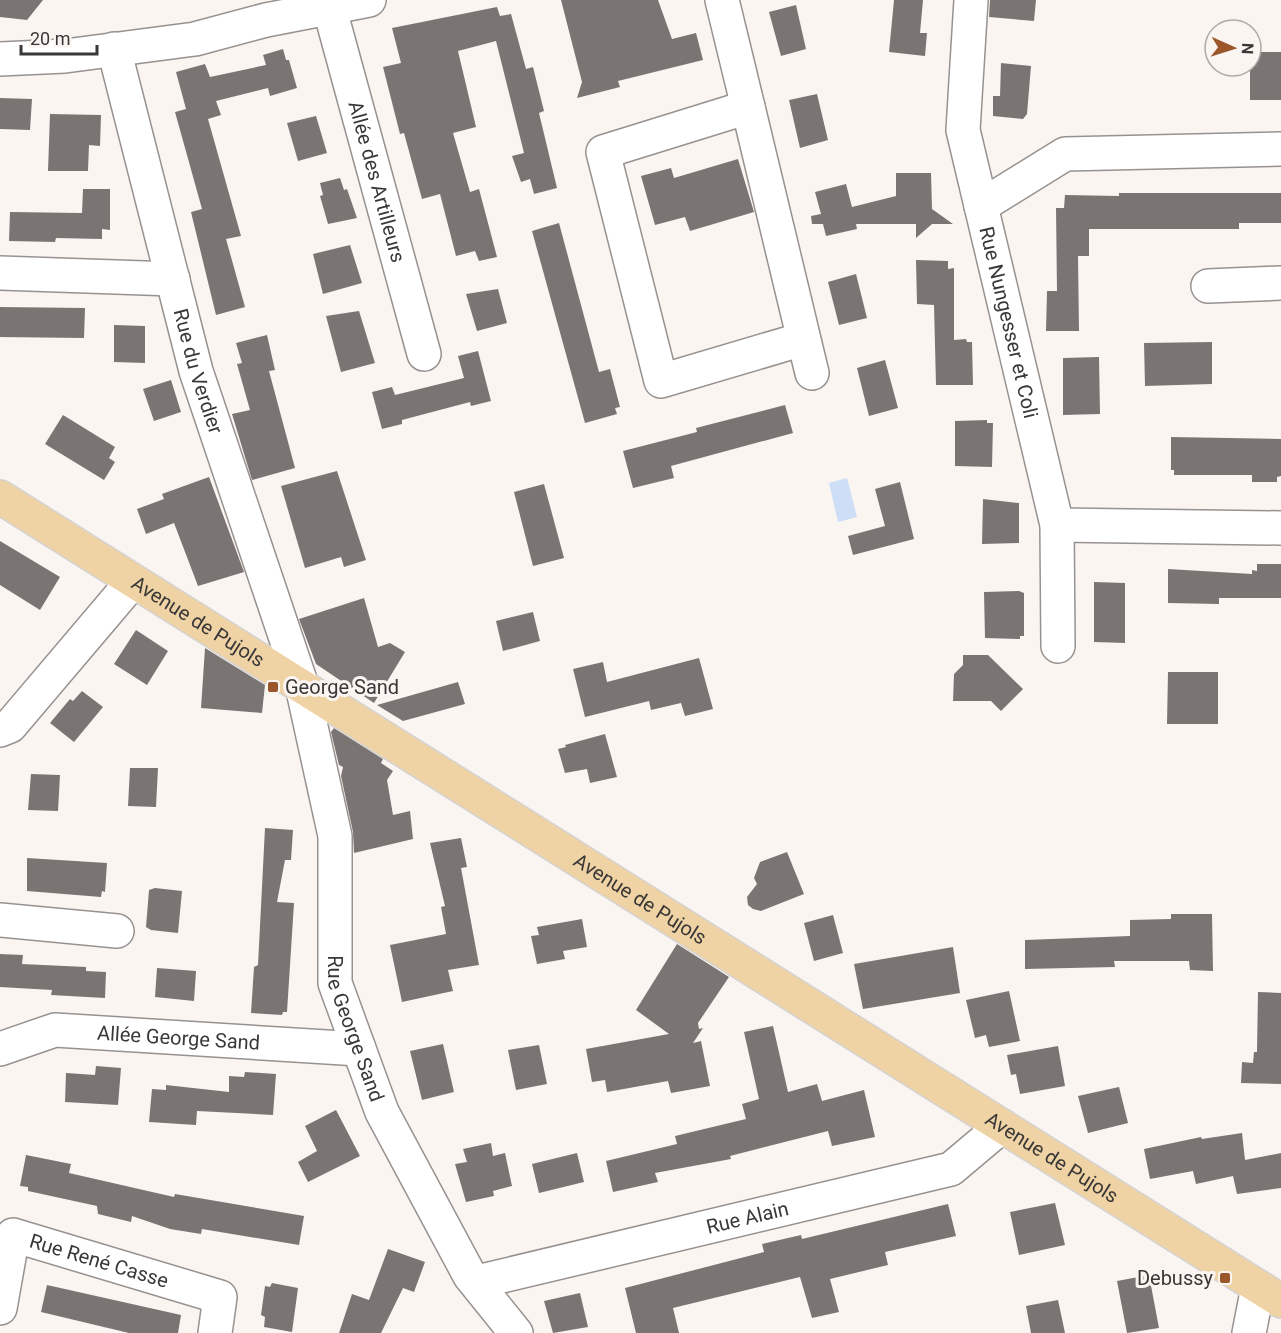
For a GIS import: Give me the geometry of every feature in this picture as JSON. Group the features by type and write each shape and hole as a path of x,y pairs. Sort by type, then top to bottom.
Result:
{"main road":[{"name":"Avenue de Pujols","path":"0,497 1270,1294"}],"street":[{"path":"0,59 65,56 195,39 264,10 330,10 369,0"},
{"path":"722,0 812,373"},
{"name":"Rue Nungesser et Coli","path":"971,0 963,130 1057,525 1058,646"},
{"name":"Allée des Artilleurs","path":"330,10 424,354"},
{"name":"Rue du Verdier","path":"114,50 196,371 302,686"},
{"path":"748,107 603,152 661,381 803,339"},
{"path":"981,206 1065,154 1281,149"},
{"path":"0,273 173,279"},
{"path":"1208,286 1281,284"},
{"path":"1057,525 1281,528"},
{"path":"0,730 10,726 133,581"},
{"name":"Rue George Sand","path":"302,686 336,836 336,983 382,1113 470,1276 516,1333"},
{"path":"0,920 117,931"},
{"name":"Allée George Sand","path":"0,1049 55,1030 359,1049"},
{"name":"Rue Alain","path":"477,1282 951,1169 1002,1126"},
{"name":"Rue René Casse","path":"0,1308 13,1234 220,1297 215,1333"},
{"path":"1249,1333 1270,1294"}],"water":[{"path":"847,478 857,517 838,522 829,483"}],"building":[{"path":"0,0 43,0 27,20 0,17"},
{"path":"561,0 658,0 672,39 696,33 703,60 618,81 620,87 577,98 582,82"},
{"path":"894,0 923,0 920,33 927,33 925,56 889,52"},
{"path":"990,0 1036,0 1034,21 989,17"},
{"path":"796,5 806,49 781,56 769,12"},
{"path":"497,7 500,16 511,14 526,69 533,67 544,111 539,113 557,188 534,194 530,179 521,182 512,156 524,153 496,41 458,51 476,127 453,133 470,192 479,189 497,257 479,261 475,251 456,256 440,194 422,199 404,133 400,134 383,67 401,63 392,28"},
{"path":"283,49 286,60 289,60 297,88 270,96 268,88 216,101 221,115 208,119 241,236 226,239 245,307 216,315 191,212 202,209 175,112 186,109 176,72 205,64 210,77 266,65 263,55"},
{"path":"1263,52 1281,52 1281,100 1250,100 1250,78 1263,78"},
{"path":"1001,63 1031,66 1027,114 1023,119 993,116 993,96 1000,96"},
{"path":"817,94 828,140 800,148 789,100"},
{"path":"0,98 32,99 30,130 0,129"},
{"path":"50,114 101,115 100,146 89,145 88,171 48,171"},
{"path":"316,116 327,153 298,161 287,123"},
{"path":"738,159 754,212 690,231 685,217 655,225 641,176 671,168 674,178"},
{"path":"896,173 931,173 932,209 953,224 932,224 916,238 916,224 856,224 857,229 826,236 823,224 812,224 811,216 821,214 815,192 846,184 852,207 896,196"},
{"path":"340,178 344,190 347,189 357,218 328,224 320,196 323,195 320,183"},
{"path":"83,189 110,189 110,230 102,229 102,239 56,238 55,242 9,241 10,212 82,213"},
{"path":"1119,193 1281,193 1281,223 1239,223 1239,229 1089,229 1089,256 1078,256 1079,331 1046,331 1047,291 1057,291 1056,208 1064,208 1065,195 1119,196"},
{"path":"559,223 599,372 610,369 620,407 615,408 617,414 585,423 532,231"},
{"path":"350,245 362,283 323,294 313,254"},
{"path":"916,260 948,261 948,269 954,268 954,340 966,339 967,342 972,342 973,385 936,385 934,305 917,304"},
{"path":"856,274 867,318 839,325 828,282"},
{"path":"498,289 507,323 477,331 466,294"},
{"path":"0,307 85,308 84,338 0,337"},
{"path":"359,311 375,363 341,372 326,316"},
{"path":"114,325 145,326 145,363 114,362"},
{"path":"267,335 275,370 269,371 295,468 252,480 232,414 250,410 237,364 242,363 236,343"},
{"path":"1212,342 1212,384 1145,386 1144,343"},
{"path":"478,351 491,401 471,406 470,402 402,420 402,424 382,429 372,392 392,387 395,395 464,378 458,356"},
{"path":"1099,357 1100,414 1063,415 1063,358"},
{"path":"885,360 898,408 869,416 857,368"},
{"path":"171,380 181,412 154,421 143,389"},
{"path":"785,405 793,433 671,466 674,478 633,488 623,451 697,432 696,428"},
{"path":"63,415 115,447 109,458 115,462 104,480 45,444"},
{"path":"987,420 987,423 993,423 992,467 955,466 955,421"},
{"path":"1171,437 1281,439 1281,476 1277,477 1277,482 1252,482 1252,475 1174,475 1174,470 1171,470"},
{"path":"337,471 366,560 344,567 341,557 305,568 281,486"},
{"path":"209,477 244,572 198,586 174,523 146,534 137,509 164,499 162,494"},
{"path":"900,482 914,539 853,555 848,536 885,526 875,489"},
{"path":"544,484 564,558 533,566 514,492"},
{"path":"983,499 1019,503 1019,543 982,544"},
{"path":"0,541 60,577 40,610 0,585"},
{"path":"1257,564 1281,564 1281,598 1219,598 1219,604 1168,603 1168,569 1252,574 1252,570 1257,571"},
{"path":"1094,582 1125,583 1125,643 1094,642"},
{"path":"1019,591 1024,593 1024,636 1020,636 1020,639 985,638 984,592"},
{"path":"364,598 378,647 390,643 405,652 374,703 316,664 299,619"},
{"path":"533,612 540,641 503,651 496,621"},
{"path":"136,630 168,651 147,685 114,664"},
{"path":"205,648 265,685 262,713 201,708"},
{"path":"963,655 988,655 1023,689 1001,711 991,701 953,701 954,674 963,665"},
{"path":"699,658 713,709 685,716 681,703 651,710 649,701 585,717 573,669 603,662 607,682"},
{"path":"1168,672 1218,672 1218,724 1167,724"},
{"path":"458,682 465,704 403,721 377,705"},
{"path":"82,691 103,707 74,742 50,723 70,699 73,701"},
{"path":"334,728 383,759 381,763 393,771 387,780 393,815 410,811 413,839 354,853 353,832 341,776 343,767 339,765 331,732"},
{"path":"605,734 617,777 590,783 587,769 565,773 558,749"},
{"path":"130,768 158,768 156,807 128,806"},
{"path":"31,774 60,775 58,811 28,810"},
{"path":"265,828 293,830 291,860 285,860 277,902 294,903 287,1012 283,1012 282,1015 251,1013 254,967 258,965"},
{"path":"461,838 467,867 461,868 479,965 448,970 453,991 402,1002 390,945 446,934 441,907 445,906 430,843"},
{"path":"787,852 804,894 761,911 753,909 748,905 747,897 757,884 754,878 760,862"},
{"path":"27,858 107,863 105,892 102,891 101,897 27,891"},
{"path":"155,888 182,891 178,933 151,930 146,927 149,890"},
{"path":"1171,914 1212,914 1213,971 1190,970 1189,961 1114,961 1115,967 1025,969 1025,940 1130,936 1130,920 1171,919"},
{"path":"833,915 843,953 814,961 804,923"},
{"path":"582,919 587,947 563,951 565,959 537,964 531,936 539,935 537,927"},
{"path":"677,944 729,977 698,1023 699,1029 703,1028 693,1043 701,1041 710,1086 671,1093 668,1081 607,1092 605,1080 592,1082 586,1049 669,1034 636,1010"},
{"path":"953,947 960,993 863,1009 854,964"},
{"path":"0,954 23,955 22,964 86,967 86,971 106,972 105,998 51,995 52,990 0,987"},
{"path":"157,968 196,971 194,1001 155,997"},
{"path":"1009,991 1020,1041 989,1047 986,1035 975,1038 966,1000"},
{"path":"1258,992 1281,993 1281,1084 1241,1083 1242,1062 1253,1063 1254,1052 1257,1052"},
{"path":"773,1026 788,1092 817,1084 822,1101 864,1090 875,1137 832,1146 828,1131 730,1156 731,1159 655,1173 658,1182 613,1192 606,1161 677,1144 675,1136 746,1119 742,1104 759,1099 744,1032"},
{"path":"443,1044 454,1092 422,1100 410,1051"},
{"path":"539,1045 547,1084 516,1090 508,1050"},
{"path":"1058,1046 1065,1086 1020,1094 1016,1074 1011,1075 1007,1055"},
{"path":"96,1066 121,1068 118,1105 65,1102 66,1073 95,1075"},
{"path":"245,1072 276,1074 273,1115 197,1111 196,1125 149,1122 152,1089 166,1090 166,1085 229,1092 229,1076 244,1077"},
{"path":"1119,1087 1128,1123 1088,1133 1078,1096"},
{"path":"336,1110 360,1156 308,1182 298,1162 317,1151 305,1126"},
{"path":"1242,1133 1245,1160 1281,1153 1281,1188 1237,1194 1233,1176 1196,1184 1193,1171 1150,1179 1144,1149 1201,1137 1202,1139"},
{"path":"491,1143 493,1156 505,1153 512,1186 493,1191 494,1196 466,1202 455,1164 467,1162 463,1149"},
{"path":"577,1153 584,1182 539,1193 532,1164"},
{"path":"26,1155 71,1164 69,1173 174,1197 175,1194 304,1216 299,1245 202,1229 201,1234 170,1229 132,1216 131,1222 98,1214 97,1206 28,1191 28,1187 20,1186"},
{"path":"1055,1203 1065,1245 1019,1255 1010,1212"},
{"path":"948,1204 956,1236 885,1252 888,1265 830,1279 839,1312 812,1318 800,1277 673,1308 679,1333 636,1333 625,1288 764,1252 762,1244 801,1235 802,1239"},
{"path":"388,1249 425,1262 414,1292 403,1288 381,1333 339,1333 352,1294 369,1300"},
{"path":"1149,1275 1159,1328 1127,1333 1117,1281"},
{"path":"272,1283 298,1288 292,1332 264,1327 265,1317 261,1315 265,1286 270,1287"},
{"path":"47,1285 181,1315 178,1333 129,1333 41,1312"},
{"path":"580,1293 588,1327 553,1333 544,1301"},
{"path":"1058,1300 1065,1333 1031,1333 1026,1306"}],"place":[{"name":"George Sand","path":"273,687"},
{"name":"Debussy","path":"1225,1278"}]}
